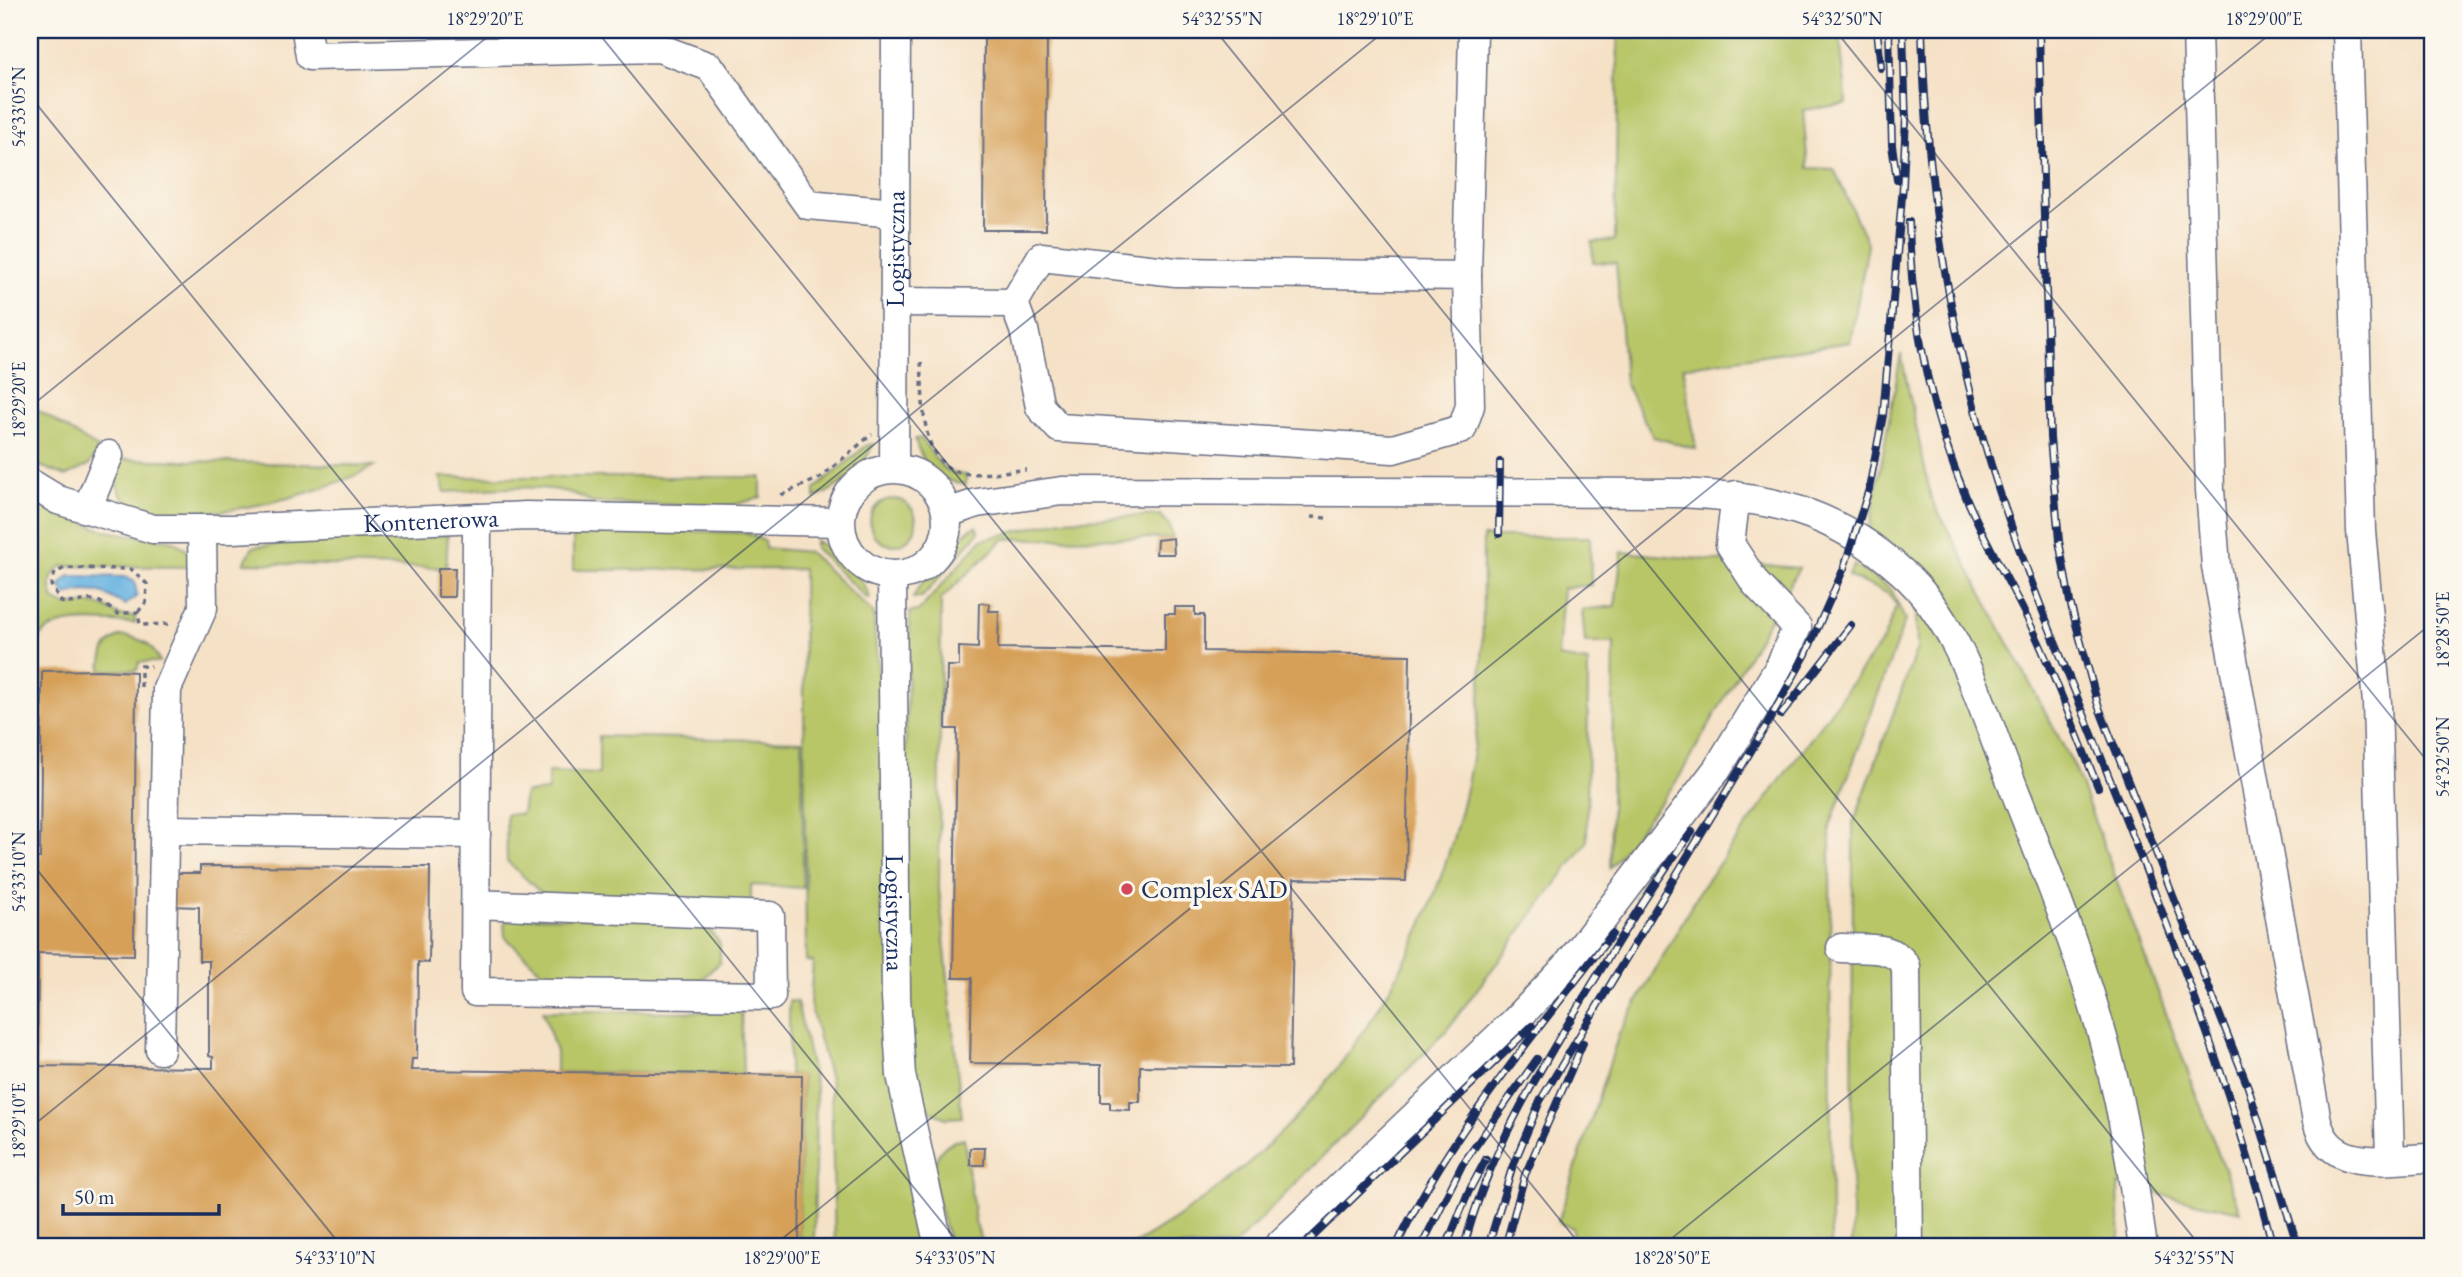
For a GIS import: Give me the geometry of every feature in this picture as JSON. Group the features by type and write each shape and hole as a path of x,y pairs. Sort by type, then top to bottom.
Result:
{"street":[{"path":"306,30 310,56 403,42 659,48 710,67 808,205 895,213"},
{"name":"Logistyczna","path":"894,468 896,30"},
{"path":"1014,303 1024,330 1040,407 1059,428 1393,449 1462,429 1470,406 1467,276 1473,30"},
{"path":"2197,30 2210,491 2221,602 2318,1128 2326,1143 2340,1155 2354,1160 2432,1158"},
{"path":"2347,30 2361,531 2377,702 2390,1159"},
{"path":"1014,303 1041,257 1176,272 1467,276"},
{"path":"894,302 1014,303"},
{"path":"87,509 109,455"},
{"path":"894,468 914,472 926,478 943,500 947,513 948,527 938,553 916,571 892,575 875,572 853,555 845,544 840,522 844,503 860,480 872,473 894,468"},
{"name":"Kontenerowa","path":"30,483 58,500 153,529 526,516 840,522"},
{"path":"947,513 977,503 1062,491 1736,495 1804,511 1841,527 1903,572 1926,597 1950,633 1973,684 2057,901 2094,1009 2124,1125 2143,1247"},
{"path":"1277,1247 1514,1021 1567,966 1718,768 1780,666 1797,626 1756,584 1737,559 1730,544 1736,495"},
{"path":"475,904 771,916 771,996 475,992 475,904 477,518"},
{"path":"160,1050 167,689 203,608 202,529"},
{"name":"Logistyczna","path":"892,575 896,997 901,1075 939,1247"},
{"path":"164,830 476,834"},
{"path":"1841,948 1887,950 1900,957 1906,966 1909,1247"}],"path":[{"path":"775,497 820,478 873,433"},
{"path":"138,612 118,614 100,602 90,600 72,605 61,602 51,585 55,573 65,568 131,569 147,584 145,602 138,612 140,625 197,622"}],"green space":[{"path":"1618,30 1839,30 1847,104 1803,110 1808,168 1834,169 1868,245 1850,342 1683,367 1696,449 1653,437 1625,383 1616,263 1593,262 1592,242 1615,240"},
{"path":"1901,354 1931,498 2074,766 2240,1212 2118,1185 2120,1247 1852,1247 1853,824 1917,648 1915,577 1868,536"},
{"path":"30,405 99,449 89,465 66,476 30,462"},
{"path":"921,438 944,468 966,475 966,485 940,476 927,464 915,439"},
{"path":"873,444 864,461 849,477 815,498 815,489 866,446"},
{"path":"115,459 374,466 352,477 290,497 219,511 186,514 156,512 128,503 117,486"},
{"path":"440,477 761,477 761,497 731,506 592,503 578,495 542,488 445,492"},
{"path":"893,499 909,506 916,522 909,538 893,545 877,538 870,522 877,506"},
{"path":"30,502 105,531 174,541 189,552 194,567 62,566 51,581 54,600 68,605 98,605 121,615 135,616 135,623 89,621 60,625 37,639 30,653"},
{"path":"1160,515 1169,525 1173,538 1004,539 941,599 939,889 962,1117 946,1118 931,1112 918,1101 905,1022 905,765 910,612 919,611 981,540 1062,520"},
{"path":"976,526 979,532 922,597 913,598 922,583 960,538"},
{"path":"580,527 748,533 764,541 765,548 809,552 873,613 930,1247 835,1247 831,1083 810,1004 813,962 806,961 803,569 573,570 573,531"},
{"path":"448,535 446,568 244,563 253,547 308,541"},
{"path":"1483,537 1590,537 1591,585 1563,588 1558,657 1588,662 1587,842 1446,1031 1233,1247 1129,1247 1199,1202 1262,1151 1318,1093 1365,1029 1405,960 1437,886 1461,809 1477,727 1482,656"},
{"path":"815,541 848,565 870,598 866,598 815,548"},
{"path":"1622,552 1799,568 1678,779 1610,868 1614,643 1585,643 1582,610 1615,606"},
{"path":"1854,565 1891,589 1905,620 1830,826 1831,1247 1573,1247 1572,1228 1558,1222 1619,1034 1702,887 1883,640 1897,605 1887,593 1848,576"},
{"path":"121,636 145,643 160,662 139,662 137,670 101,670 105,649"},
{"path":"599,736 802,741 803,888 751,885 751,906 554,905 507,861 506,814 522,814 525,793 548,791 548,772 599,774"},
{"path":"515,917 700,919 720,943 720,962 699,982 552,981 505,937 504,923"},
{"path":"741,1000 743,1074 556,1072 556,1052 543,1011 725,1012 726,1003"},
{"path":"789,1001 797,1002 816,1088 814,1247 799,1247 802,1076 789,1075"},
{"path":"964,1138 975,1221 983,1247 951,1247 934,1183 934,1168 938,1155 948,1144"}],"water":[{"path":"69,576 125,577 135,582 137,596 125,605 101,592 83,591 66,595 60,585"}],"building":[{"path":"984,30 1047,30 1046,230 983,230"},
{"path":"1173,538 1174,554 1156,554 1157,540"},
{"path":"438,568 455,568 454,597 438,597"},
{"path":"979,603 990,604 989,611 999,611 998,648 1165,651 1165,614 1175,614 1175,607 1195,607 1195,615 1204,615 1204,651 1410,655 1406,881 1294,879 1290,1068 1140,1066 1140,1102 1130,1102 1130,1110 1110,1109 1110,1102 1101,1102 1101,1065 970,1063 972,978 953,978 957,729 946,729 947,666 959,666 959,647 978,648"},
{"path":"42,671 136,672 134,955 38,953 37,1066 213,1068 213,1057 209,1056 209,961 199,961 199,907 168,906 168,873 200,873 200,866 430,867 429,963 418,962 417,1059 412,1059 411,1070 802,1075 799,1247 30,1247 30,858 40,858"},
{"path":"970,1148 985,1148 984,1165 970,1165"}],"railway":[{"path":"1877,30 1881,68"},
{"path":"1889,30 1892,145 1897,180"},
{"path":"1903,30 1906,124"},
{"path":"1922,30 1928,140 1942,249 1962,358 1991,465 2024,563 2189,982 2234,1113 2273,1247"},
{"path":"2039,30 2050,438 2059,541 2070,602 2098,705 2248,1087 2298,1247"},
{"path":"1488,1247 1512,1168 1540,1101 1766,726 1806,654 1844,568 1869,489 1883,415 1903,185 1906,116"},
{"path":"1909,222 1914,292 1924,362 1953,464 1982,532 2035,634 2098,787"},
{"path":"1499,534 1500,462"},
{"path":"1781,715 1851,625"},
{"path":"1464,1247 1487,1179 1534,1082 1626,929 1692,832"},
{"path":"1396,1247 1418,1205 1468,1124 1612,934"},
{"path":"1302,1247 1532,1026"},
{"path":"1505,1247 1525,1175 1583,1043"},
{"path":"1421,1247 1462,1165 1537,1059"},
{"path":"1446,1247 1468,1193 1486,1159"}],"place":[{"name":"Complex SAD","path":"1127,889"}]}
